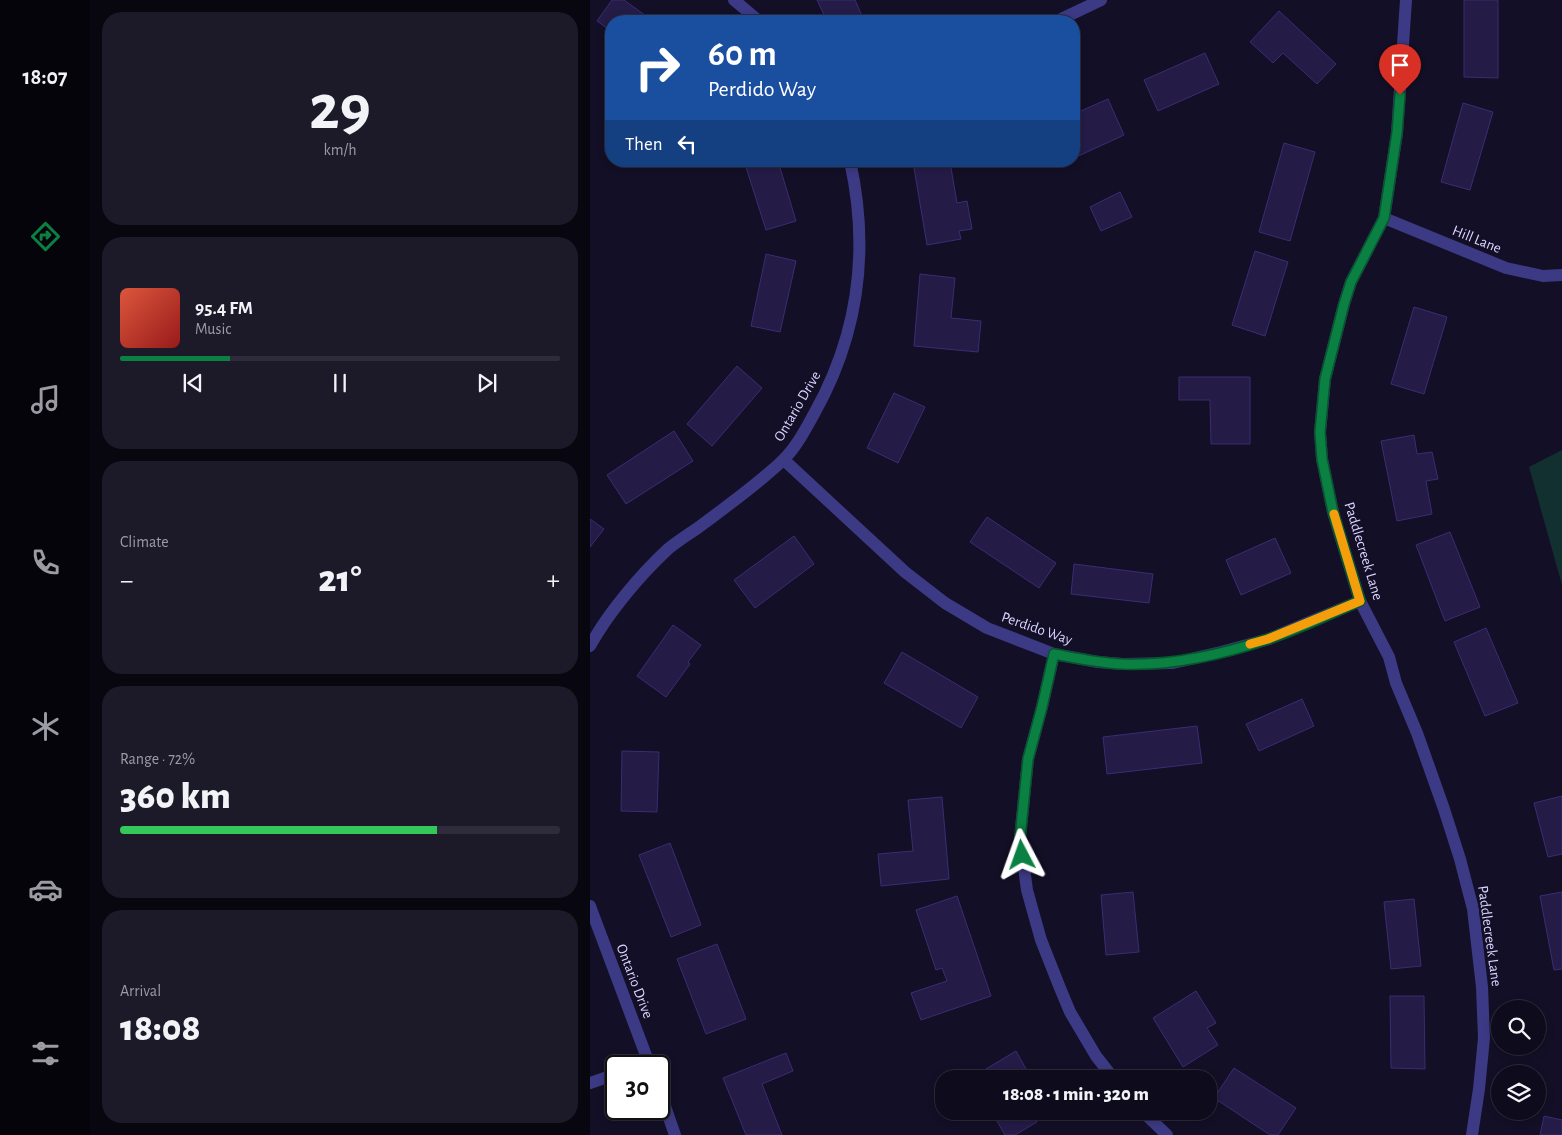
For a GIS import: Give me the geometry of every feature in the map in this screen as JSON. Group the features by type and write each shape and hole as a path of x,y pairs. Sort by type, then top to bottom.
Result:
{"street":[{"path":"734,0 752,15"},
{"path":"1070,15 1101,0"},
{"name":"Paddlecreek Lane","path":"1406,0 1397,133 1384,218 1351,282 1344,304 1325,379 1320,432 1322,459 1333,512 1360,601 1389,657 1396,683 1417,733 1455,842 1473,909 1482,987 1484,1038 1472,1135"},
{"name":"Ontario Drive","path":"590,646 600,627 632,587 668,549 731,503 784,460 801,437 827,390 846,341 860,262 858,209 851,167"},
{"name":"Hill Lane","path":"1384,218 1506,268 1543,276 1562,275"},
{"name":"Perdido Way","path":"784,460 905,572 945,604 987,628 1054,654 1114,664 1173,663 1268,639 1360,601"},
{"path":"1054,654 1028,759 1020,838 1027,890 1040,940 1070,1012 1096,1056 1107,1070"},
{"name":"Ontario Drive","path":"590,906 642,1055"},
{"path":"590,1083 605,1078"},
{"path":"670,1119 676,1135"},
{"path":"1151,1120 1167,1135"}],"green space":[{"path":"1562,450 1562,585 1529,467"}],"building":[{"path":"612,0 624,0 645,15 605,15 605,27 597,21"},
{"path":"817,0 855,0 862,15 824,15"},
{"path":"1464,0 1498,0 1498,78 1464,77"},
{"path":"1279,11 1336,64 1317,84 1283,53 1273,63 1250,42"},
{"path":"1205,53 1219,84 1158,111 1144,80"},
{"path":"1108,99 1124,135 1080,155 1080,111"},
{"path":"1463,103 1493,112 1470,190 1441,182"},
{"path":"1284,143 1315,152 1290,241 1259,232"},
{"path":"746,167 780,167 796,221 766,230"},
{"path":"951,167 957,203 967,201 972,229 959,231 961,239 927,245 914,168"},
{"path":"1120,192 1132,217 1101,231 1090,207"},
{"path":"1255,251 1288,262 1265,336 1232,325"},
{"path":"766,254 796,261 780,332 751,326"},
{"path":"920,274 955,278 951,318 981,321 978,352 914,346"},
{"path":"1414,307 1447,317 1424,394 1391,384"},
{"path":"737,366 762,388 712,446 687,424"},
{"path":"1179,377 1250,377 1250,444 1211,444 1210,400 1179,400"},
{"path":"894,393 925,407 898,463 867,448"},
{"path":"674,431 693,461 626,504 607,475"},
{"path":"1414,435 1417,454 1432,452 1438,479 1426,481 1432,514 1397,521 1381,441"},
{"path":"987,517 1056,563 1039,588 970,542"},
{"path":"590,519 604,529 590,547"},
{"path":"1450,532 1480,607 1445,621 1416,545"},
{"path":"794,536 814,564 755,608 734,580"},
{"path":"1275,538 1291,573 1241,595 1226,560"},
{"path":"1074,564 1153,574 1149,603 1071,594"},
{"path":"673,625 701,645 666,697 637,676"},
{"path":"1486,628 1518,703 1485,716 1454,642"},
{"path":"902,652 978,697 961,728 884,683"},
{"path":"1302,699 1314,726 1259,751 1246,724"},
{"path":"1197,726 1202,763 1107,774 1103,737"},
{"path":"622,751 659,752 657,812 621,811"},
{"path":"1562,796 1562,854 1548,857 1534,803"},
{"path":"942,797 949,879 881,886 878,854 913,851 908,800"},
{"path":"670,843 701,925 671,937 639,855"},
{"path":"1133,892 1139,952 1106,955 1101,895"},
{"path":"1562,892 1562,969 1554,970 1540,896"},
{"path":"957,896 991,996 921,1020 911,993 947,981 942,968 936,970 916,910"},
{"path":"1414,899 1421,966 1391,969 1384,902"},
{"path":"717,944 746,1019 706,1034 677,959"},
{"path":"1196,991 1216,1023 1207,1028 1218,1045 1183,1067 1153,1018"},
{"path":"1390,996 1424,996 1425,1069 1391,1068"},
{"path":"1016,1051 1027,1070 984,1070"},
{"path":"786,1053 793,1071 762,1084 782,1135 746,1135 723,1078"},
{"path":"1234,1068 1296,1108 1278,1135 1270,1135 1217,1100 1217,1094"},
{"path":"1546,1116 1562,1120 1562,1135 1540,1135 1543,1120 1546,1120"},
{"path":"996,1120 1036,1120 1037,1122 1015,1135 1005,1135"}],"slow traffic":[{"path":"1250,644 1268,639 1360,601 1334,514"}],"route":[{"path":"1022,855 1020,838 1028,759 1054,654 1098,662 1123,664 1173,663 1268,639 1360,601 1333,512 1322,459 1320,432 1325,379 1344,304 1351,282 1384,218 1397,133 1400,95"}]}
